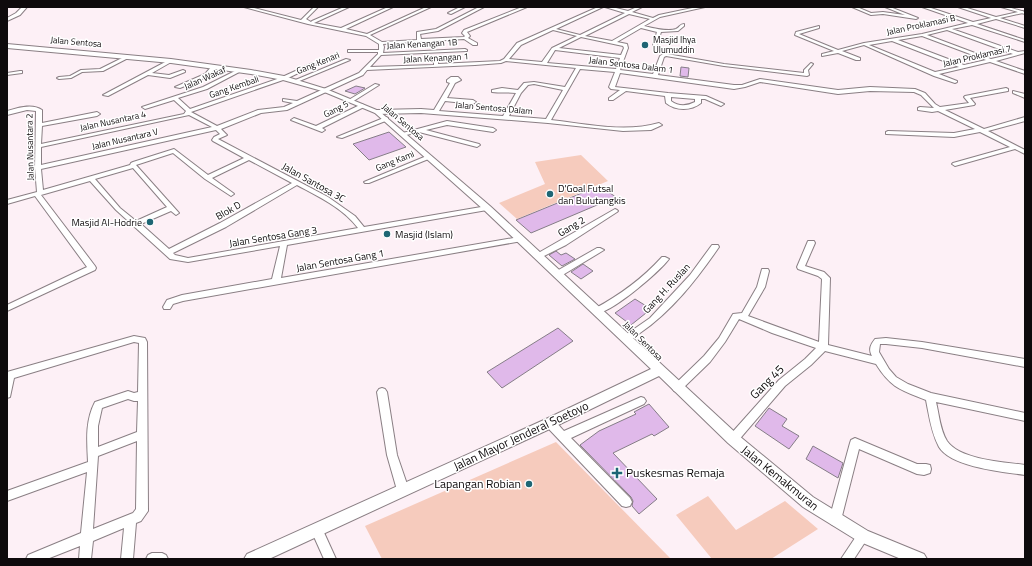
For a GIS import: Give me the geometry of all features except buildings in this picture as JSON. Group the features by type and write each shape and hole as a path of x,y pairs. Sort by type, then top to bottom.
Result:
{"street":[{"path":"7,20 25,7"},
{"path":"158,7 172,7"},
{"path":"246,7 268,13 283,14 332,28 367,35 380,43 465,38 475,44"},
{"path":"316,7 303,20 332,26 332,28"},
{"path":"313,22 347,7"},
{"path":"341,30 391,7"},
{"path":"367,35 429,7"},
{"path":"450,13 463,7"},
{"path":"419,41 418,32 437,30 482,7"},
{"path":"465,38 468,36 464,33 465,31 525,7"},
{"path":"506,60 519,44 601,7"},
{"path":"607,7 654,19"},
{"path":"544,63 554,49 640,7"},
{"path":"613,42 663,15 703,7"},
{"path":"854,7 871,14 883,13 916,18 887,7"},
{"path":"924,7 1025,40"},
{"path":"960,7 1025,27"},
{"path":"1004,7 1023,13"},
{"path":"268,13 275,9"},
{"name":"Jalan Proklamasi B","path":"824,55 864,44 922,35 1023,13"},
{"path":"641,27 659,31 677,30 683,25"},
{"path":"818,27 796,34 858,59"},
{"path":"552,28 579,36 606,42 613,42 626,47 612,87 624,90 708,98 721,104"},
{"path":"946,29 1025,56"},
{"path":"659,31 655,45 666,54 724,65 806,73"},
{"path":"922,35 1025,73"},
{"path":"893,40 964,67"},
{"path":"367,69 380,53 382,47 380,43"},
{"path":"864,44 955,82"},
{"name":"Jalan Sentosa","path":"7,46 171,61 241,70 295,81 324,90 377,112 487,208 626,338 659,371"},
{"path":"554,49 623,57"},
{"name":"Jalan Kenangan 1B","path":"350,51 380,53 465,50"},
{"name":"Jalan Proklamasi 7","path":"935,74 1025,52"},
{"path":"655,76 662,56 666,54"},
{"path":"59,78 69,78 84,70 101,70 128,57"},
{"path":"430,59 436,61 436,66"},
{"name":"Gang Kenari","path":"295,81 348,60"},
{"name":"Jalan Kenangan 1","path":"367,69 436,66 506,60 536,62"},
{"path":"106,95 149,74 171,61"},
{"name":"Jalan Sentosa Dalam 1","path":"536,62 617,71 723,86 739,87 760,80 842,92 870,89 915,91 921,93 939,109"},
{"name":"Gang Kembali","path":"189,112 283,78 315,64"},
{"path":"806,73 811,64"},
{"path":"178,87 207,75 214,66"},
{"path":"548,121 579,67"},
{"name":"Jalan Nusantara V","path":"38,168 217,128 260,111 285,109 353,78 367,69"},
{"name":"Jalan Wakaf","path":"145,107 176,99 205,88 241,70"},
{"path":"149,74 167,77 184,71"},
{"path":"7,74 20,72"},
{"path":"806,73 812,88"},
{"path":"436,112 453,82"},
{"path":"505,118 519,92 528,83 566,89"},
{"path":"350,101 377,85"},
{"path":"494,91 502,90 519,92"},
{"path":"612,99 624,90"},
{"path":"920,109 939,109 972,104 967,97 1006,90"},
{"path":"1015,92 1025,96"},
{"path":"668,95 668,102 674,106 680,107 693,106 698,103 698,98"},
{"path":"176,99 189,112 217,128"},
{"path":"443,99 473,102"},
{"path":"285,100 297,103"},
{"name":"Gang 5","path":"317,128 362,106"},
{"name":"Jalan Nusantara 2","path":"7,113 27,109 39,110 39,193"},
{"path":"939,109 1025,152"},
{"name":"Jalan Nusantara 4","path":"39,146 189,112"},
{"name":"Jalan Sentosa Dalam","path":"377,112 436,112 634,129 652,128 659,125"},
{"path":"40,125 97,114"},
{"path":"340,137 386,119"},
{"path":"888,133 954,135 982,130 1025,119"},
{"name":"Gang 5","path":"294,120 325,131"},
{"path":"402,134 446,123 476,145"},
{"name":"Jalan Santosa 3C","path":"217,128 224,135 216,138 215,140 326,198 353,217 364,230"},
{"path":"419,130 460,132 493,130"},
{"path":"955,164 1016,147"},
{"path":"7,202 92,179 134,166 133,164 135,163 174,151 207,178 231,194"},
{"name":"Gang Kami","path":"367,182 429,157"},
{"path":"207,178 248,158"},
{"path":"134,166 174,210 135,224"},
{"name":"Jalan Sentosa Gang 3","path":"92,179 118,209 173,257 188,260 487,208"},
{"name":"Blok D","path":"168,252 223,225 296,183"},
{"path":"7,308 92,268 39,193"},
{"name":"Gang 2","path":"537,256 563,243 615,211"},
{"name":"Jalan Sentosa Gang 1","path":"167,307 170,302 182,298 519,239"},
{"path":"811,243 801,267 821,274 826,278 823,347"},
{"path":"276,281 284,244"},
{"name":"Gang H. Ruslan","path":"626,338 653,320 693,277 715,247"},
{"path":"558,274 600,250"},
{"path":"597,311 627,294 648,278 665,259"},
{"path":"742,317 761,287 765,272"},
{"path":"677,388 707,359 722,340 736,316 823,347 879,361"},
{"path":"7,394 9,376 134,339 142,340 142,511 137,517 32,559"},
{"path":"1023,419 930,397 905,387 893,380 886,372 874,352 875,345 878,341 886,341 922,345 1025,364"},
{"name":"Gang 45","path":"733,439 782,382 808,362 823,347"},
{"name":"Jalan Kemakmuran","path":"659,371 733,439 808,502 835,520 864,536 919,559"},
{"name":"Jalan Mayor Jenderal Soetoyo","path":"252,559 550,423 659,371"},
{"path":"382,392 392,455 403,490"},
{"path":"85,559 93,465 93,421 95,412 98,405 128,395 134,398 142,396"},
{"path":"930,397 941,439 950,451 983,462 1025,470"},
{"path":"564,436 641,401"},
{"path":"550,423 626,502"},
{"path":"93,453 142,435"},
{"path":"835,520 855,443 917,469 926,469"},
{"path":"7,496 93,465"},
{"path":"127,559 130,520"},
{"path":"317,530 330,559"},
{"path":"847,559 864,536"},
{"path":"152,559 162,559"}],"shaded area":[{"name":"D'Goal Futsal dan Bulutangkis","path":"581,155 608,181 517,219 499,203 545,184 535,162"},
{"name":"Lapangan Robian","path":"556,442 671,559 382,559 365,526"},
{"path":"708,496 736,530 785,501 818,529 771,559 712,559 676,515"}],"place":[{"name":"Masjid Ihya Ulumuddin","path":"645,45"},
{"name":"D'Goal Futsal dan Bulutangkis","path":"550,194"},
{"name":"Masjid Al-Hodrie","path":"150,222"},
{"name":"Masjid (Islam)","path":"387,234"},
{"name":"Puskesmas Remaja","path":"617,473"},
{"name":"Lapangan Robian","path":"529,484"}]}
